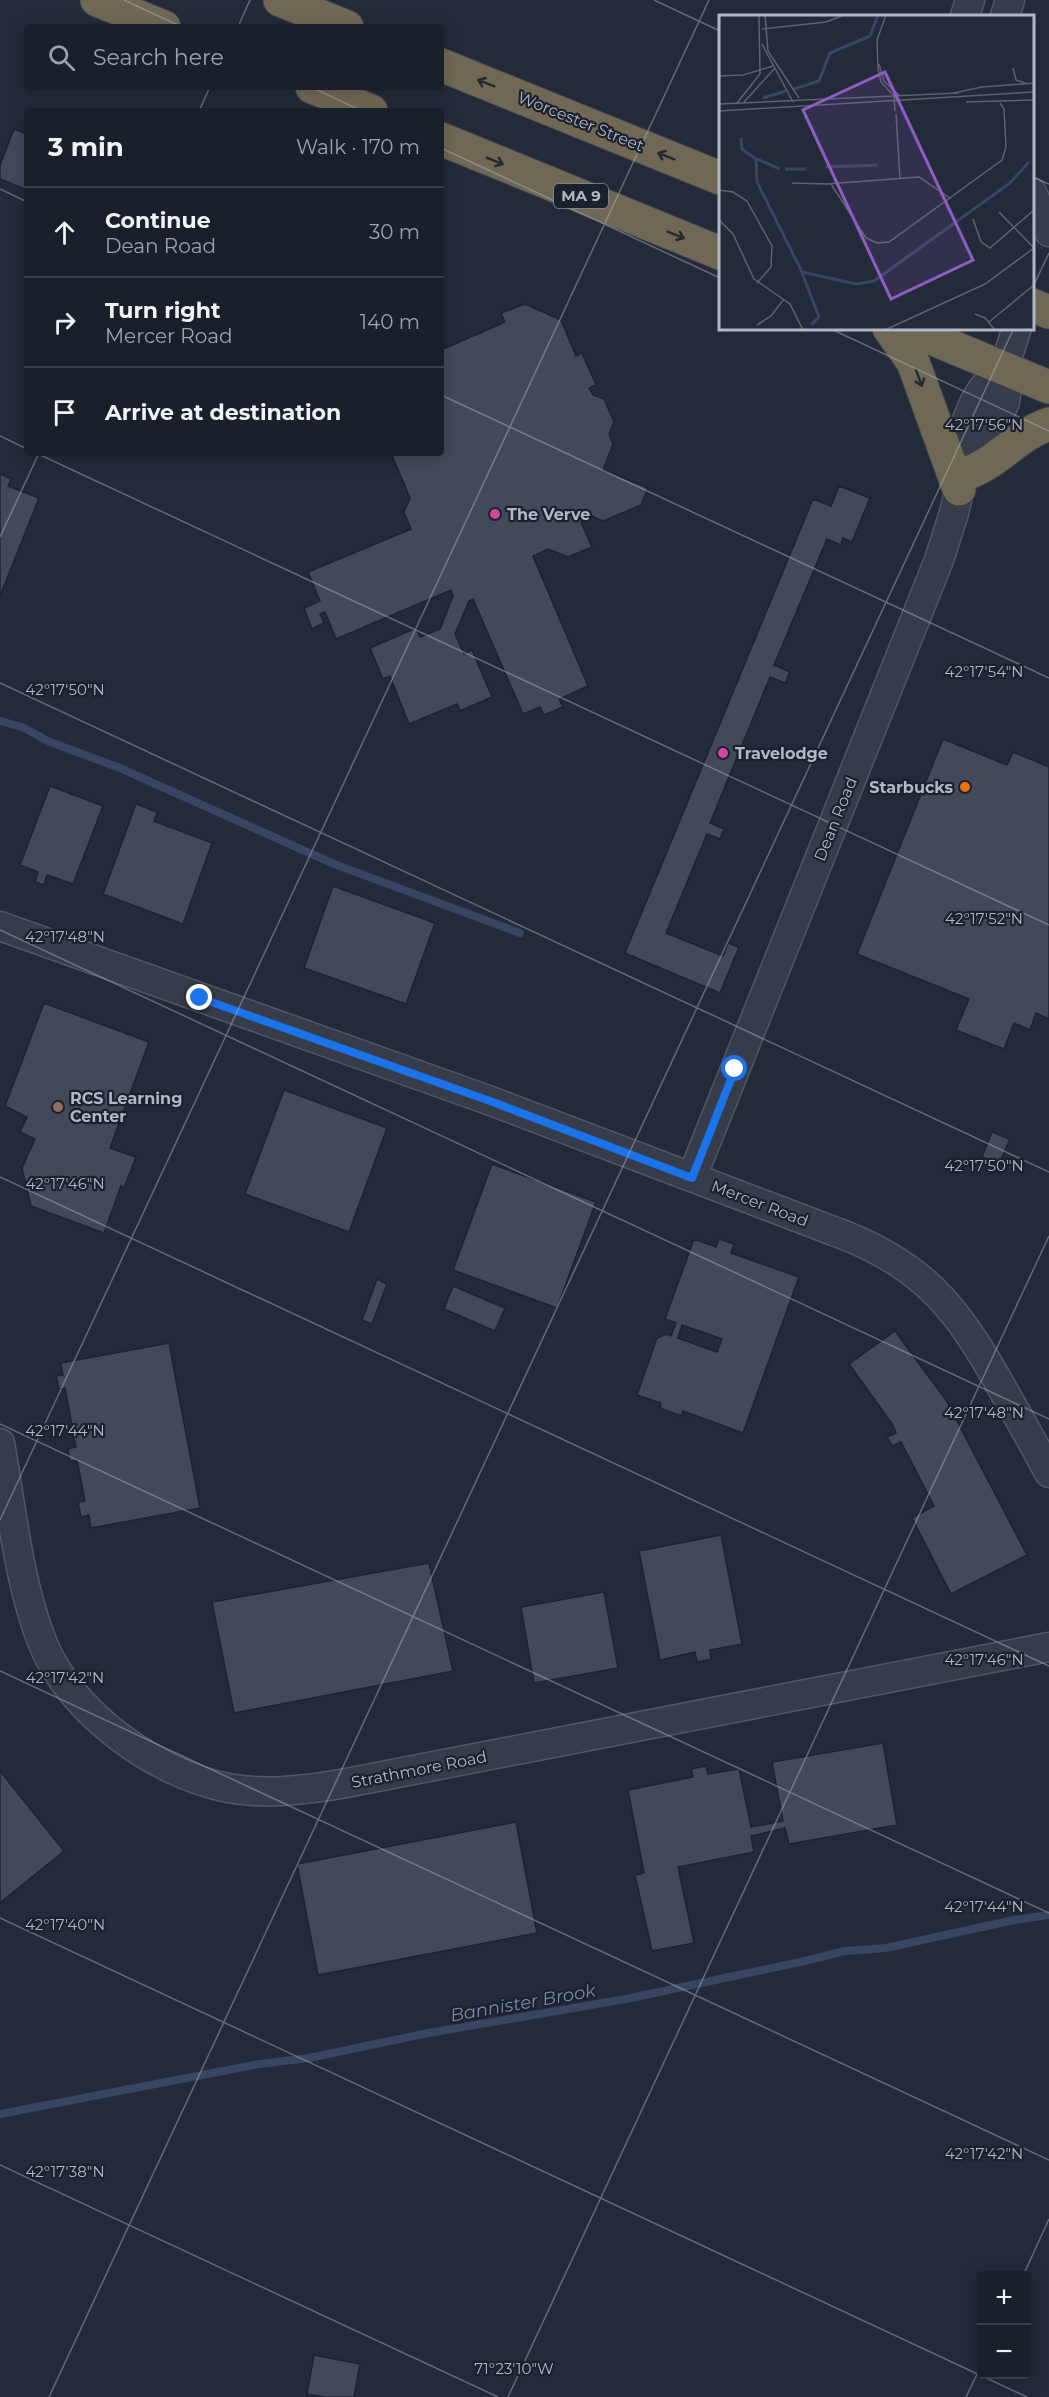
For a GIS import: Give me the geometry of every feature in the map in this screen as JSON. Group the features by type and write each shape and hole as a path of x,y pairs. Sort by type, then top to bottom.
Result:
{"highway":[{"path":"98,0 157,24"},
{"path":"280,0 340,24"},
{"name":"Worcester Street","path":"444,66 719,178"},
{"path":"319,90 364,108"},
{"name":"MA 9","path":"444,140 719,253"},
{"path":"1034,306 1049,312"},
{"path":"890,330 913,362 963,474 979,470 1027,434 1049,424"},
{"path":"912,330 1049,387"}],"street":[{"path":"965,15 970,0"},
{"path":"1005,15 1010,0"},
{"path":"1034,197 1049,232"},
{"path":"963,474 981,454 1005,402 1007,387 1004,368 1016,330"},
{"name":"Dean Road","path":"692,1178 939,560 954,513 963,474"},
{"name":"Mercer Road","path":"0,926 490,1101 855,1239 890,1257 918,1275 950,1306 966,1328 1049,1473"},
{"name":"Strathmore Road","path":"0,1443 24,1580 33,1617 44,1647 60,1675 103,1723 130,1746 162,1765 227,1788 262,1792 303,1790 341,1784 1049,1647"}],"building":[{"path":"14,129 24,133 24,189 0,179 0,165"},
{"name":"The Verve","path":"525,304 561,320 576,356 582,353 596,385 589,388 593,395 604,399 614,422 609,434 613,444 603,470 648,488 641,505 603,521 585,513 581,522 592,547 568,557 548,549 533,556 588,686 559,699 563,707 544,715 540,707 523,714 473,599 469,601 455,634 464,654 472,650 492,697 460,711 457,704 409,724 390,676 383,679 370,648 416,628 420,637 440,629 453,596 451,590 336,639 325,612 320,614 324,623 312,629 304,608 320,601 308,572 411,529 404,512 410,498 392,456 444,456 444,349 505,322 501,313"},
{"path":"0,474 11,479 8,486 39,498 0,596"},
{"name":"Travelodge","path":"839,486 870,498 852,542 843,538 841,545 827,539 774,665 790,672 785,683 770,677 710,823 724,829 720,839 707,834 666,933 723,956 728,943 739,947 720,993 625,953 813,499 831,506"},
{"path":"943,739 1007,765 1013,752 1049,767 1049,1019 1036,1013 1030,1030 1014,1023 1004,1049 956,1030 969,999 857,954"},
{"path":"50,786 103,806 73,884 47,875 44,885 35,882 38,872 20,865"},
{"path":"136,804 157,812 154,821 212,843 183,924 103,894"},
{"path":"333,886 435,923 406,1004 304,968"},
{"path":"44,1003 149,1042 110,1148 136,1157 124,1188 121,1186 104,1233 31,1206 22,1168 35,1139 20,1132 27,1117 5,1106"},
{"path":"284,1090 387,1128 349,1232 245,1194"},
{"path":"992,1132 1010,1139 999,1164 982,1157"},
{"path":"492,1164 596,1202 557,1308 453,1270"},
{"path":"694,1239 716,1247 719,1239 734,1244 731,1253 799,1277 743,1433 683,1411 681,1416 660,1408 661,1403 637,1395 657,1338 667,1334 671,1336 676,1323 665,1319","holes":["682,1325 722,1339 717,1352 678,1338"]},
{"path":"377,1279 387,1284 372,1324 362,1320"},
{"path":"453,1286 505,1308 495,1331 444,1309"},
{"path":"895,1331 946,1400 1027,1555 951,1594 912,1518 934,1506 901,1442 892,1446 887,1437 896,1433 893,1425 849,1364"},
{"path":"169,1343 200,1508 91,1528 89,1515 81,1517 78,1502 85,1501 77,1460 70,1461 68,1449 76,1447 65,1388 59,1389 56,1376 63,1375 61,1363"},
{"path":"721,1535 742,1644 710,1650 711,1659 697,1662 695,1652 660,1660 639,1551"},
{"path":"429,1563 453,1671 234,1713 212,1602"},
{"path":"604,1592 618,1668 534,1683 521,1607"},
{"path":"883,1743 897,1825 789,1844 785,1828 751,1836 754,1852 678,1867 694,1943 652,1951 635,1875 644,1873 628,1790 693,1777 691,1769 706,1766 708,1774 739,1769 751,1827 783,1821 772,1762"},
{"path":"0,1771 64,1851 0,1903"},
{"path":"516,1822 537,1933 318,1975 297,1864"},
{"path":"314,2355 360,2364 354,2397 325,2397 307,2394"}],"waterway":[{"path":"0,721 22,727 50,742 120,768 334,864 520,933"},
{"name":"Bannister Brook","path":"0,2114 259,2064 309,2058 423,2034 626,1999 845,1951 886,1948 1014,1920 1049,1915"}],"place":[{"name":"The Verve","path":"495,514"},
{"name":"Travelodge","path":"723,753"},
{"name":"Starbucks","path":"965,787"},
{"name":"RCS Learning Center","path":"58,1107"}],"route":[{"path":"200,998 490,1101 692,1178 735,1069"}]}
